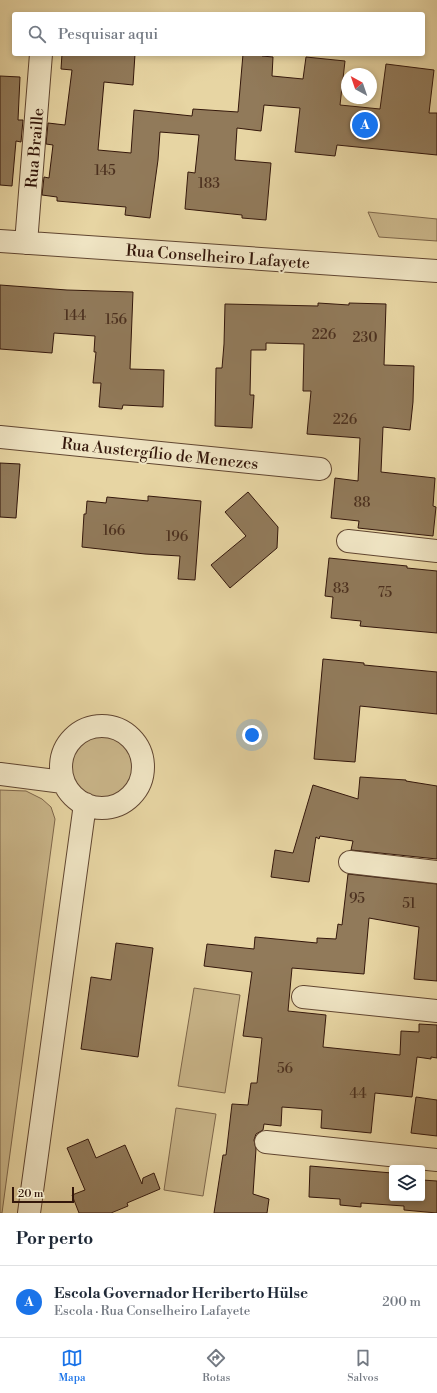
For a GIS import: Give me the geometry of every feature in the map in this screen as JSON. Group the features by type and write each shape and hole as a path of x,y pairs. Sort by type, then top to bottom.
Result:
{"street":[{"name":"Rua Braille","path":"26,243 41,56"},
{"name":"Rua Conselheiro Lafayete","path":"0,241 437,271"},
{"name":"Rua Austergílio de Menezes","path":"0,438 320,469"},
{"path":"348,541 437,551"},
{"path":"108,726 121,730 132,739 140,750 143,764 141,778 135,791 125,800 112,807 98,808 85,804 76,799 68,791 63,782 61,768 63,754 70,741 80,732 93,727 108,726"},
{"path":"0,774 63,782"},
{"path":"29,1213 85,804"},
{"path":"350,862 437,872"},
{"path":"303,997 437,1011"},
{"path":"266,1142 437,1160"}],"shaded area":[{"path":"368,212 437,219 437,241 379,237"},
{"path":"95,733 109,733 121,738 131,748 136,760 136,774 131,786 121,796 109,801 95,801 83,796 73,786 68,774 68,760 73,748 83,738"},
{"path":"0,790 26,791 42,799 51,807 55,819 2,1213 0,1213"},
{"path":"194,988 240,995 225,1093 178,1086"},
{"path":"176,1108 216,1114 203,1196 164,1190"}],"building":[{"path":"62,56 135,56 133,85 104,82 98,150 131,153 134,110 192,116 193,109 238,112 243,56 273,57 272,76 303,79 306,57 345,61 344,68 341,68 340,105 380,109 386,64 434,70 429,113 437,113 437,155 337,145 335,156 295,152 300,108 264,105 261,131 237,128 235,160 271,163 266,220 242,218 242,215 185,209 188,172 195,173 199,135 160,132 158,160 150,218 125,215 126,207 57,201 57,197 42,195 44,177 49,178 53,145 46,144 48,123 65,125 72,70 61,69"},
{"path":"0,76 20,77 18,120 23,120 21,142 16,141 12,186 0,185"},
{"path":"0,285 67,290 133,292 130,369 164,370 163,407 123,405 122,409 99,407 101,383 93,383 96,352 94,352 95,336 54,333 52,353 0,349"},
{"path":"318,303 349,305 349,303 386,304 384,365 414,366 413,402 410,430 383,427 381,472 435,478 433,506 436,507 433,536 358,528 359,521 331,518 335,478 358,481 360,438 307,434 311,391 303,391 304,344 266,343 266,350 251,350 250,395 254,395 252,428 215,426 216,368 222,368 225,304 318,306"},
{"path":"0,463 20,464 16,518 0,517"},
{"path":"248,492 278,527 277,548 230,588 211,565 246,536 225,512"},
{"path":"148,496 201,501 195,580 178,579 180,556 145,554 82,547 84,514 86,514 87,501 106,503 107,497 148,501"},
{"path":"329,558 407,566 407,568 437,571 437,633 360,626 361,621 331,618 333,597 325,596"},
{"path":"323,659 364,663 364,665 437,672 437,714 360,706 355,762 314,759"},
{"path":"360,777 406,780 437,786 437,859 351,850 353,841 320,836 319,839 316,837 309,882 271,877 275,850 293,853 313,785 358,799"},
{"path":"348,874 437,884 437,981 414,979 419,927 369,918 364,974 292,968 288,1011 326,1015 323,1047 400,1055 401,1031 419,1032 419,1024 437,1025 437,1058 431,1057 431,1059 417,1057 412,1097 375,1093 371,1133 321,1128 322,1110 282,1107 281,1126 264,1124 263,1130 256,1134 254,1140 256,1149 253,1194 269,1199 267,1213 214,1213 223,1155 226,1155 232,1104 248,1105 251,1083 257,1083 262,1038 243,1036 252,972 204,966 207,944 254,949 255,937 317,943 317,938 336,939 338,924 342,925"},
{"path":"116,943 153,948 138,1057 81,1049 91,977 111,980"},
{"path":"416,1097 437,1100 437,1136 411,1133"},
{"path":"88,1139 96,1158 125,1145 142,1184 143,1178 154,1173 160,1189 127,1203 128,1206 111,1213 79,1213 72,1195 85,1190 67,1148"},
{"path":"310,1166 389,1173 389,1201 425,1201 425,1180 437,1181 437,1213 404,1210 404,1206 361,1203 361,1207 340,1205 340,1199 309,1197"}],"place":[{"name":"Escola Governador Heriberto Hülse","path":"365,125"}]}
